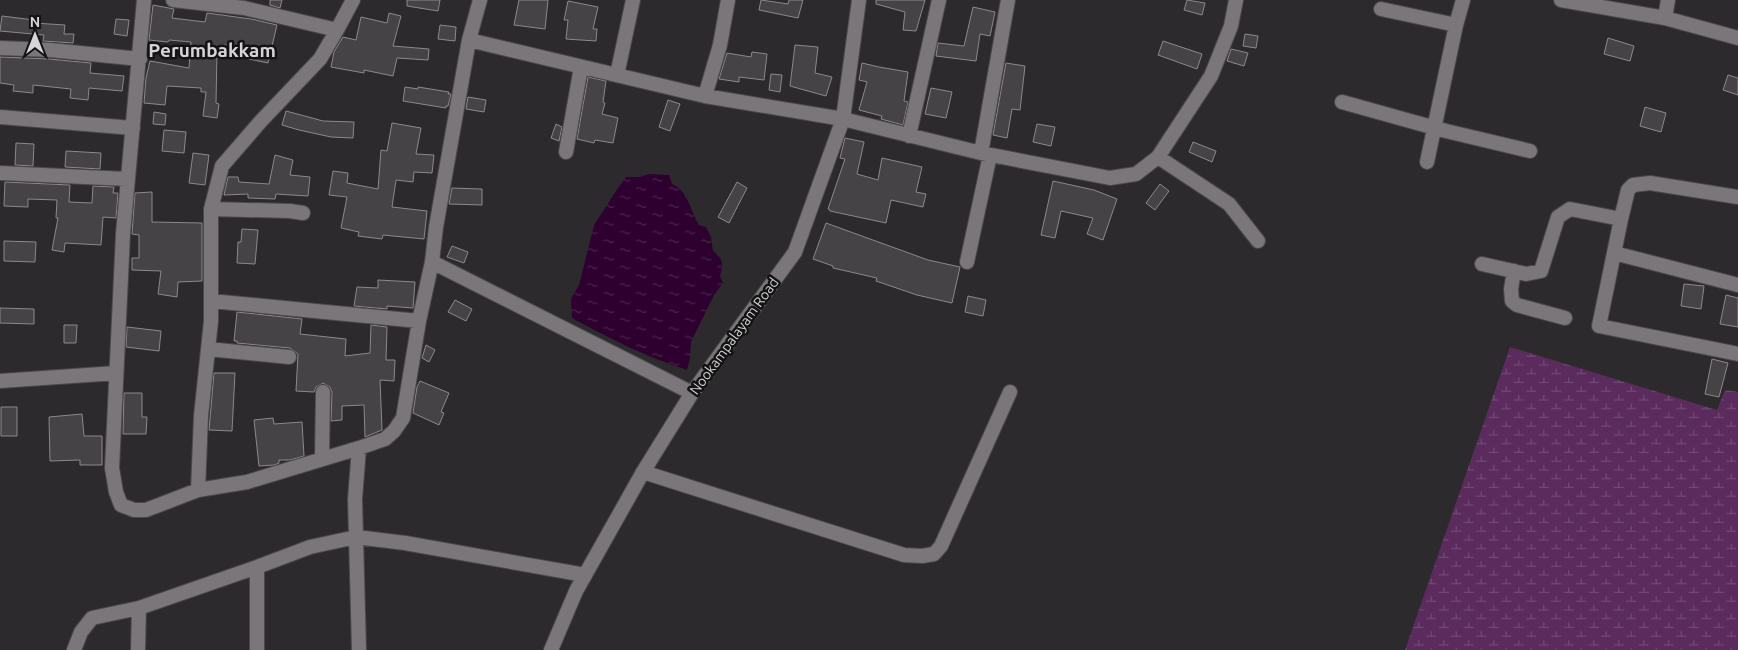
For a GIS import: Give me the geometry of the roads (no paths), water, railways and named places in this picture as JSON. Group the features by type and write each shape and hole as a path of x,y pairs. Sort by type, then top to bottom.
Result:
{"street":[{"path":"144,0 123,234 112,468 116,492 121,505 134,510 146,510 198,490 247,482 359,448 385,439 394,431 403,418 470,40 480,0"},
{"path":"173,0 244,8 337,30"},
{"path":"198,490 201,416 211,321 211,209 222,166 320,58 353,0"},
{"path":"617,75 633,0"},
{"path":"705,96 720,45 728,0"},
{"name":"Nookampalayam Road","path":"551,650 576,591 643,472 692,393 795,252 843,119 859,0"},
{"path":"909,136 939,0"},
{"path":"967,262 986,154 1008,0"},
{"path":"470,40 705,96 843,119 986,154 1110,178 1136,174 1158,157 1211,76 1231,26 1236,0"},
{"path":"1427,162 1463,0"},
{"path":"1561,0 1665,18 1738,38"},
{"path":"1665,18 1668,0"},
{"path":"1381,9 1456,25"},
{"path":"0,48 50,50 140,59"},
{"path":"566,152 582,67"},
{"path":"1342,102 1434,128 1530,151"},
{"path":"0,117 133,128"},
{"path":"1158,157 1229,204 1258,241"},
{"path":"0,173 127,179"},
{"path":"1738,197 1650,183 1633,184 1628,190 1621,219 1599,326 1738,354"},
{"path":"211,209 290,210 303,213"},
{"path":"1482,264 1526,274 1541,271 1558,217 1570,209 1621,219"},
{"path":"1614,253 1738,285"},
{"path":"432,262 692,393"},
{"path":"1514,271 1511,289 1512,301 1517,305 1565,318"},
{"path":"211,301 419,321"},
{"path":"208,349 290,357"},
{"path":"0,381 116,373"},
{"path":"322,458 323,392"},
{"path":"643,472 904,555 922,556 934,554 941,546 1010,392"},
{"path":"359,448 355,499 359,650"},
{"path":"74,650 81,632 92,618 139,608 310,547 356,537 405,543 585,575"},
{"path":"257,567 257,650"},
{"path":"138,650 139,608"}],"water":[{"path":"649,174 669,175 672,184 682,191 685,196 699,225 706,227 711,237 713,251 722,262 720,276 723,283 714,295 691,342 687,370 628,347 572,318 571,299 579,285 594,225 626,177 640,177"}],"district":[{"name":"Perumbakkam","path":"212,50"}]}
